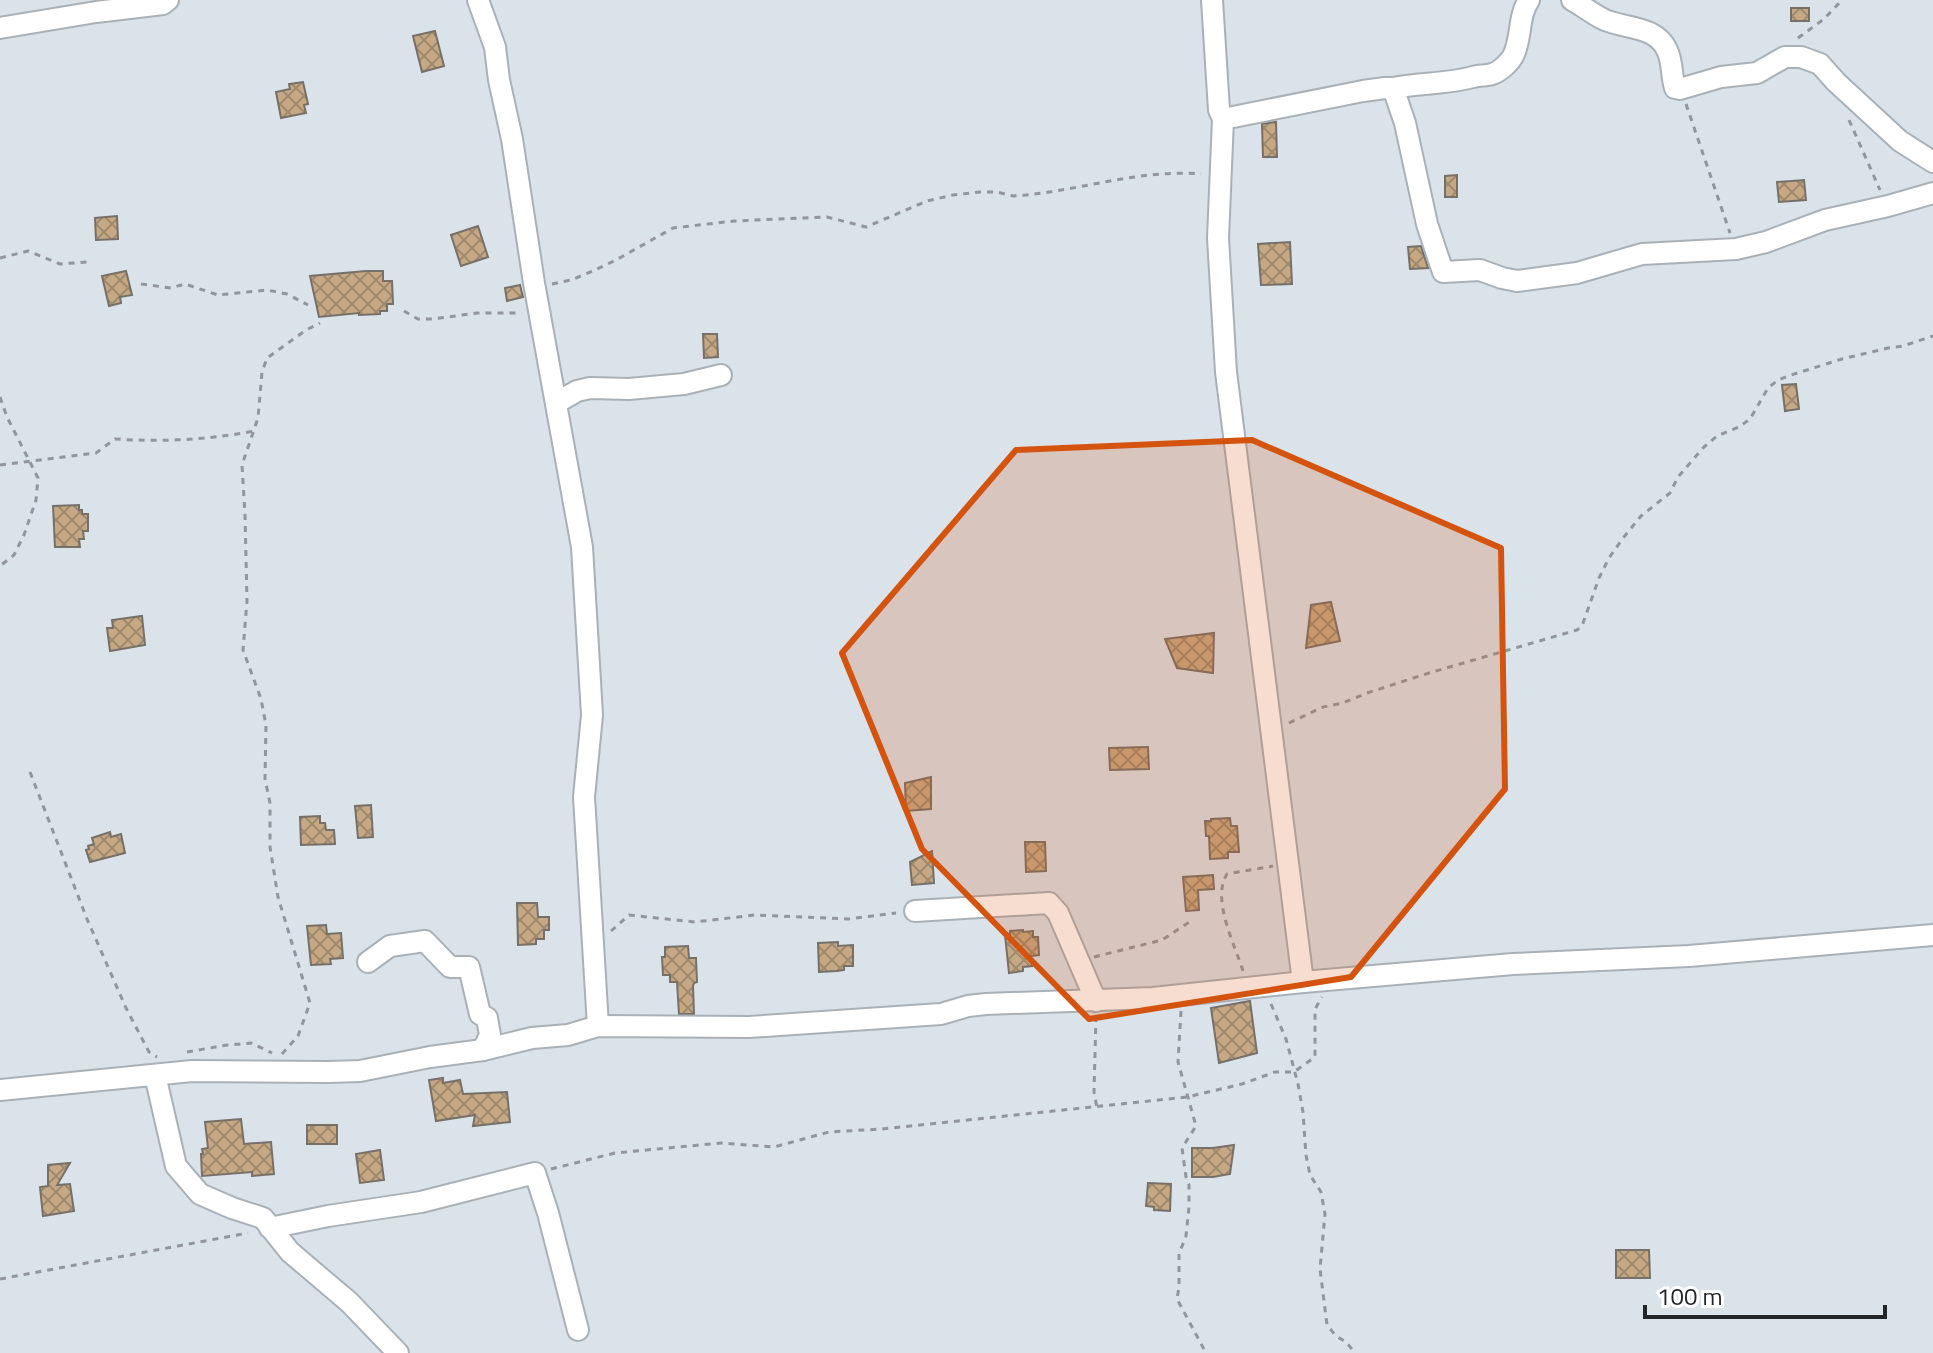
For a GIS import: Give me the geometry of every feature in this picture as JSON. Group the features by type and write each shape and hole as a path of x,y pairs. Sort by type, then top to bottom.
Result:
{"street":[{"path":"0,28 164,4 168,0"},
{"path":"478,0 495,47 582,547 592,715 584,797 598,1026"},
{"path":"1212,0 1219,110 1223,119 1218,238 1226,372 1303,982"},
{"path":"1223,119 1363,91 1494,74 1514,55 1523,10 1529,0"},
{"path":"1572,0 1605,20 1656,35 1667,49 1675,88 1721,77 1757,73 1785,57 1801,57 1820,64 1900,141 1933,162"},
{"path":"1393,88 1405,123 1427,224 1443,272 1448,273 1480,270 1517,281 1577,273 1642,254 1736,249 1766,242 1825,220 1933,193"},
{"path":"556,403 577,391 590,388 629,389 684,384 721,375"},
{"path":"915,911 1049,903 1058,913 1096,1001"},
{"path":"0,1090 157,1066 192,1071 360,1071 483,1050 532,1038 568,1035 598,1026 749,1027 941,1014 986,1004 1179,995 1513,964 1689,956 1933,935"},
{"path":"368,962 390,946 425,941 450,967 469,967 480,1014 487,1018 489,1027 490,1035 483,1050"},
{"path":"157,1066 176,1166 200,1194 263,1218 290,1252 349,1302 398,1353"},
{"path":"270,1228 421,1202 535,1173 578,1330"}],"path":[{"path":"1785,57 1792,42 1824,19 1842,0"},
{"path":"1680,89 1736,249"},
{"path":"1845,111 1888,206"},
{"path":"534,283 571,280 616,260 673,228 734,221 827,217 866,227 927,201 953,195 980,192 1013,196 1036,194 1170,174 1221,176"},
{"path":"0,258 28,251 60,264 87,262"},
{"path":"141,284 171,288 185,284 218,295 267,290 287,294 308,305"},
{"path":"404,311 418,319 477,313 540,314"},
{"path":"185,1053 251,1043 279,1057 298,1036 310,1003 278,897 270,847 270,803 265,779 266,725 261,699 243,650 247,601 242,465 258,418 262,372 267,358 320,323"},
{"path":"1272,731 1323,707 1577,630 1582,626 1609,558 1623,538 1641,516 1670,493 1678,477 1704,447 1717,436 1750,419 1768,388 1788,376 1933,336"},
{"path":"0,397 38,478 36,500 24,535 14,555 0,566"},
{"path":"0,465 96,453 115,439 215,438 254,431"},
{"path":"30,772 87,919 126,1008 157,1066"},
{"path":"1288,863 1227,874 1223,880 1221,898 1225,918 1254,988 1274,1010 1294,1072 1303,1112 1310,1175 1321,1192 1325,1214 1320,1269 1327,1325 1355,1353"},
{"path":"593,946 629,915 695,922 755,915 849,919 915,911"},
{"path":"1078,960 1162,940 1191,921"},
{"path":"535,1173 615,1153 721,1143 774,1147 829,1132 1187,1097 1242,1084 1275,1072 1294,1072 1315,1057 1315,1009 1332,980"},
{"path":"1179,995 1182,1018 1178,1062 1196,1126 1182,1148 1189,1185 1189,1207 1186,1236 1179,1254 1177,1299 1206,1353"},
{"path":"1096,1001 1094,1092 1097,1108"},
{"path":"0,1279 270,1228"}],"highlighted area":[{"path":"1252,440 1501,548 1505,789 1351,977 1089,1019 922,849 842,653 1016,450"}],"building":[{"path":"1791,8 1809,8 1809,21 1791,21"},
{"path":"435,31 444,66 422,72 413,36"},
{"path":"303,82 308,104 304,105 306,113 281,118 276,92 290,89 289,84"},
{"path":"1276,122 1277,157 1263,157 1262,124"},
{"path":"1457,175 1457,197 1445,197 1445,176"},
{"path":"1804,180 1806,200 1779,202 1777,182"},
{"path":"117,216 118,239 96,240 95,218"},
{"path":"478,226 488,257 461,266 451,235"},
{"path":"1290,242 1292,284 1261,285 1258,244"},
{"path":"1421,246 1428,268 1410,269 1408,247"},
{"path":"126,271 132,295 120,297 121,303 109,306 102,276"},
{"path":"383,271 383,281 392,281 393,304 387,304 387,311 319,317 310,276"},
{"path":"520,285 523,297 507,301 505,288"},
{"path":"703,334 717,334 718,357 704,358"},
{"path":"1796,384 1799,409 1785,411 1782,385"},
{"path":"79,505 82,514 88,514 88,531 83,531 84,539 79,539 80,547 55,547 53,506"},
{"path":"1331,602 1340,641 1306,648 1311,605"},
{"path":"142,616 145,645 110,651 107,628 113,628 112,620"},
{"path":"1214,633 1213,673 1177,668 1165,639"},
{"path":"1148,747 1149,769 1110,770 1109,748"},
{"path":"931,777 931,809 906,811 905,783"},
{"path":"371,805 373,837 358,838 355,806"},
{"path":"320,816 320,823 325,823 326,830 334,830 335,844 301,845 300,817"},
{"path":"1230,818 1231,826 1237,826 1239,852 1228,852 1228,858 1210,859 1205,821"},
{"path":"110,832 111,837 121,834 125,853 90,862 86,850 94,844 92,838"},
{"path":"1025,842 1045,842 1046,871 1026,872"},
{"path":"932,851 934,883 912,885 910,862"},
{"path":"1213,875 1214,889 1198,890 1199,910 1186,911 1183,877"},
{"path":"517,903 537,903 538,917 549,917 549,930 544,930 544,939 536,939 536,944 518,945"},
{"path":"326,925 327,934 341,933 343,958 330,959 331,964 311,965 307,926"},
{"path":"1010,931 1033,931 1033,937 1038,937 1039,955 1031,956 1032,966 1009,973 1005,935 1010,935"},
{"path":"838,942 838,946 853,945 853,966 819,972 818,943"},
{"path":"688,946 689,958 696,958 694,1014 679,1014 677,982 670,982 670,975 663,975 662,957 665,957 665,947"},
{"path":"1250,1001 1257,1053 1219,1063 1211,1008"},
{"path":"443,1078 443,1083 460,1080 463,1094 507,1092 510,1122 473,1126 475,1115 436,1121 429,1080"},
{"path":"241,1119 244,1144 271,1142 274,1174 252,1176 252,1172 202,1176 202,1149 208,1148 205,1122"},
{"path":"307,1125 337,1125 337,1144 307,1144"},
{"path":"1234,1145 1230,1174 1192,1177 1192,1148"},
{"path":"380,1150 384,1180 360,1183 356,1154"},
{"path":"70,1163 57,1185 70,1184 74,1211 43,1216 40,1187 48,1186 48,1165"},
{"path":"1148,1183 1171,1184 1170,1211 1146,1206"},
{"path":"1616,1250 1649,1250 1650,1278 1616,1278"}]}
